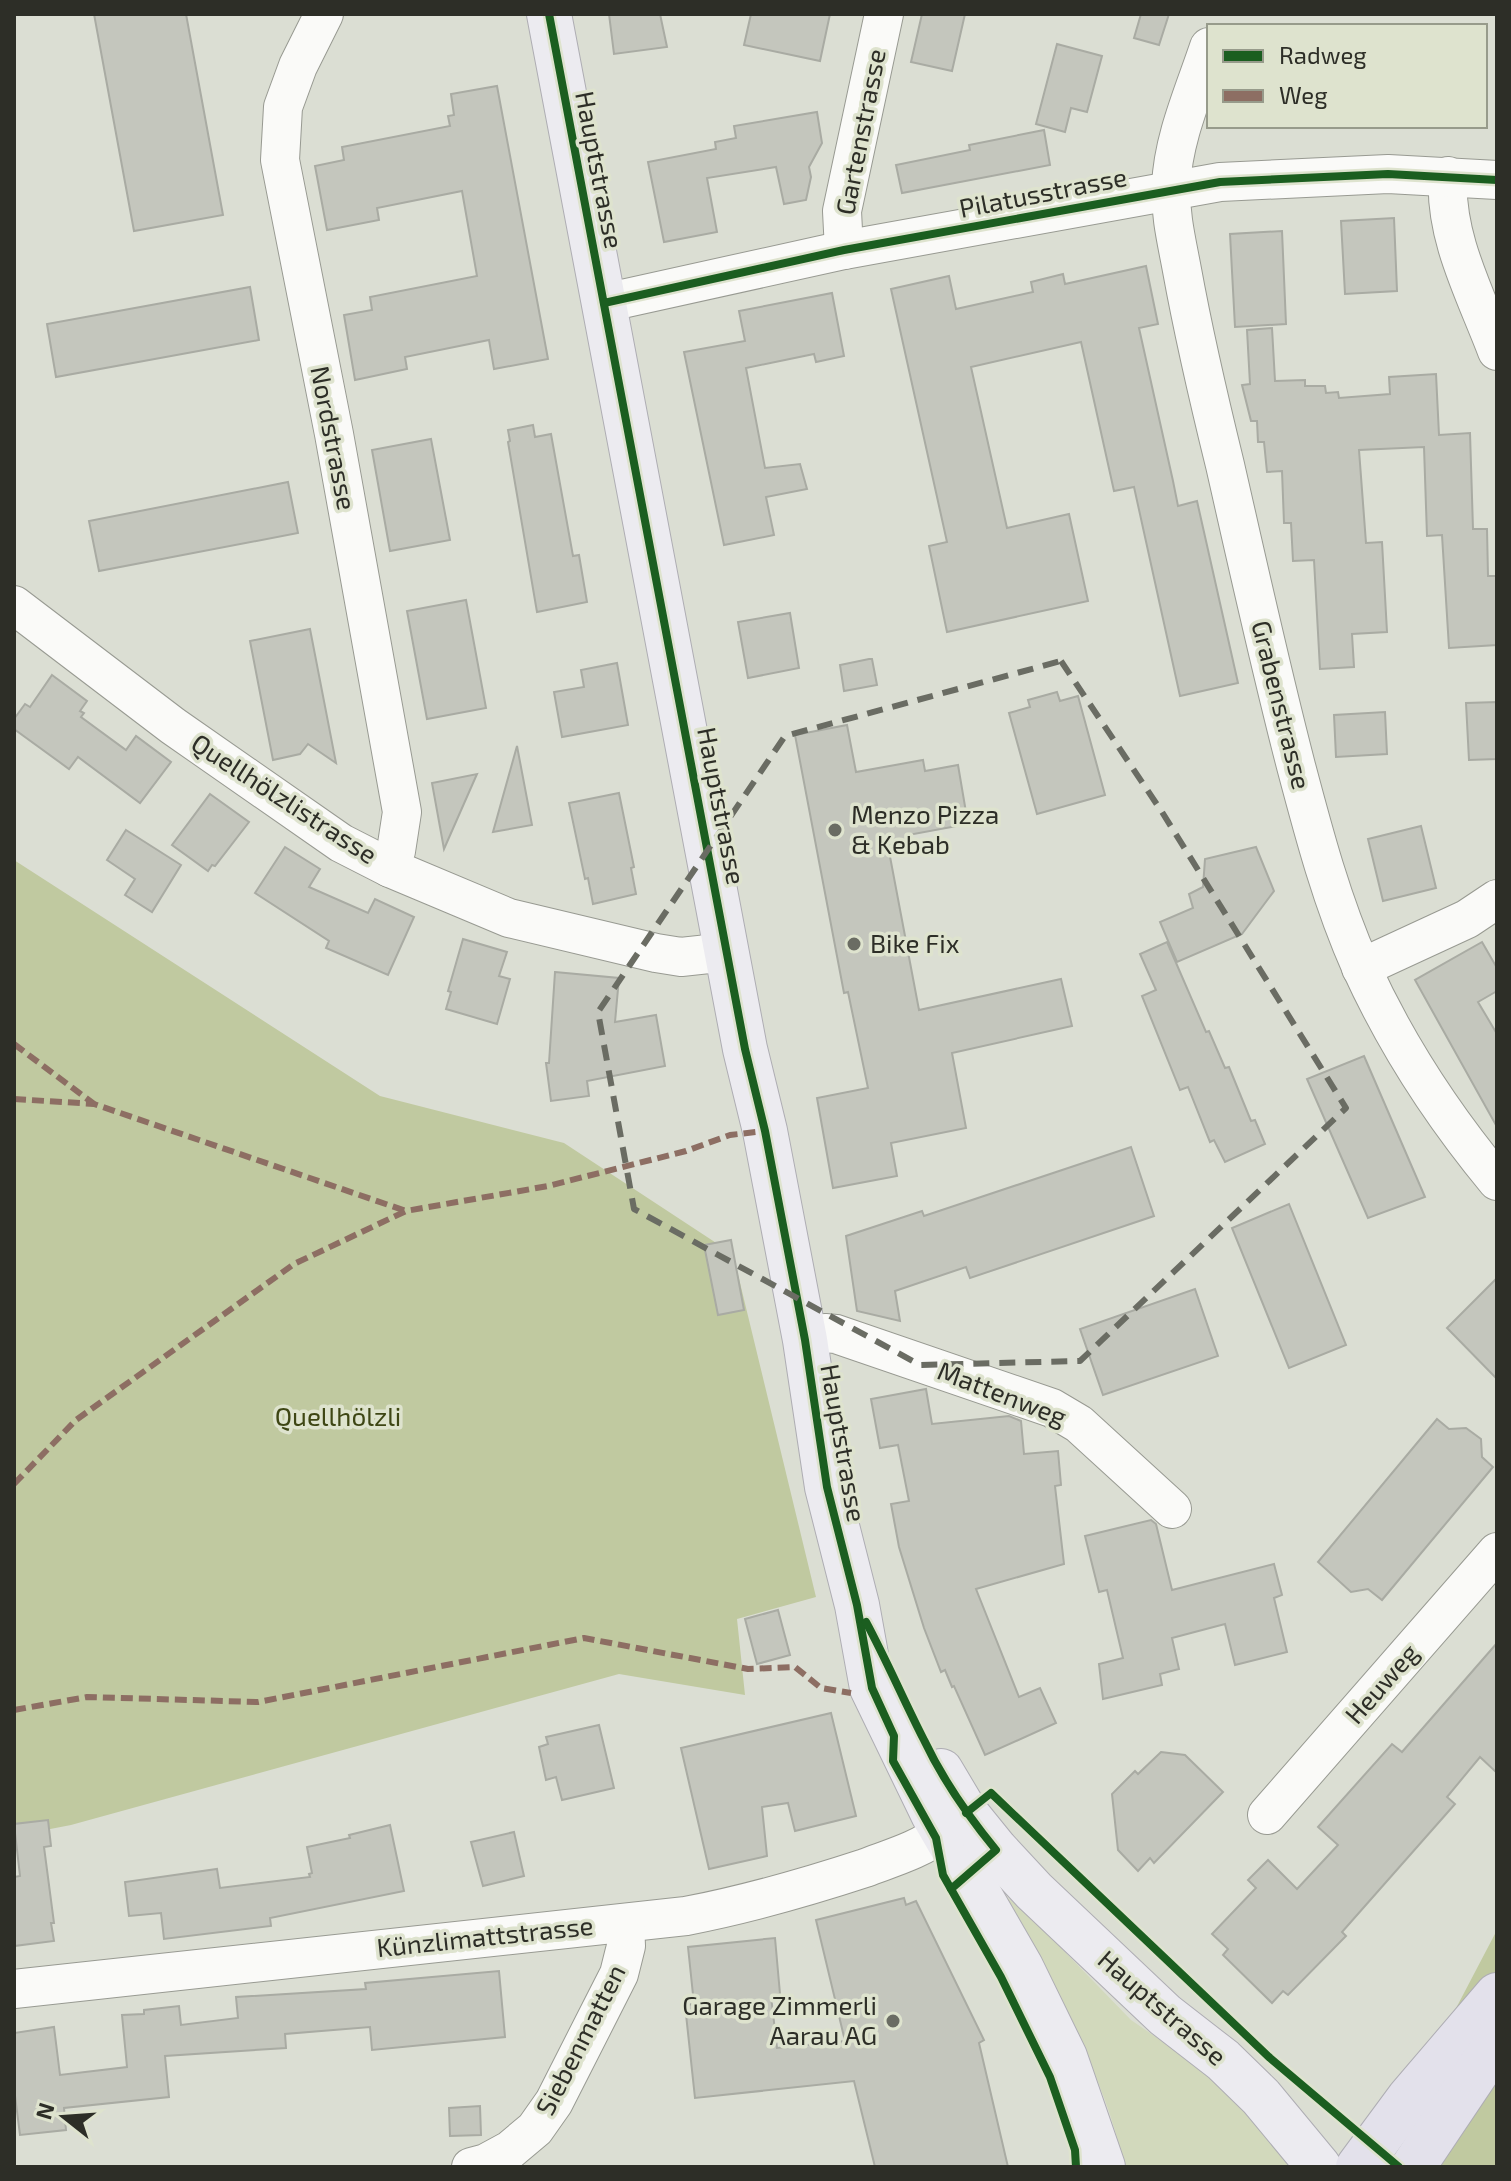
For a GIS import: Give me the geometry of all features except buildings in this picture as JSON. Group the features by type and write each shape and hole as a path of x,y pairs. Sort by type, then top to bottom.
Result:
{"highway":[{"path":"1442,2132 1497,1995"},
{"path":"1413,2167 1442,2132 1497,2042"},
{"path":"1358,2167 1442,2132 1497,2092"}],"main road":[{"name":"Hauptstrasse","path":"549,14 727,952 805,1340 827,1487 857,1605 872,1688 894,1736 955,1823 996,1850 1034,1891 1165,2015 1223,2060 1261,2097 1319,2167"},
{"name":"Hauptstrasse","path":"857,1605 895,1675 955,1823 1065,2057 1103,2167"}],"street":[{"name":"Nordstrasse","path":"324,14 298,66 283,107 280,160 334,434 402,812 390,868"},
{"name":"Gartenstrasse","path":"844,250 842,211 884,14"},
{"name":"Grabenstrasse","path":"1207,53 1180,134 1171,189 1172,216 1192,326 1284,727 1315,840 1361,968 1390,1024 1432,1093 1465,1142 1497,1181"},
{"name":"Pilatusstrasse","path":"604,303 844,250 1220,182 1388,174 1497,180"},
{"path":"1448,176 1446,202 1454,237 1497,351"},
{"name":"Quellhölzlistrasse","path":"14,605 173,726 310,822 341,843 390,868 509,918 681,957 727,952"},
{"path":"1361,968 1467,919 1497,899"},
{"name":"Mattenweg","path":"805,1340 825,1333 836,1334 1052,1408 1079,1424 1172,1509"},
{"name":"Heuweg","path":"1267,1815 1497,1552"},
{"name":"Künzlimattstrasse","path":"14,1989 686,1916 756,1903 902,1854 955,1823"},
{"name":"Siebenmatten","path":"471,2167 510,2150 535,2129 554,2102 619,1974 626,1946 625,1923"}],"highlighted area":[{"path":"1061,661 1162,812 1346,1108 1080,1361 920,1365 634,1209 598,1012 785,736"}],"green space":[{"name":"Quellhölzli","path":"14,860 380,1096 564,1143 733,1254 816,1597 737,1619 745,1695 619,1674 71,1825 14,1836"},
{"path":"1004,1895 1031,1917 1131,2020 1217,2079 1297,2167 1124,2167 1104,2097 1090,2062"},
{"path":"1497,1930 1497,2167 1358,2167 1409,2098"}],"marked path":[{"path":"14,1044 94,1104"},
{"path":"14,1099 94,1104 406,1211"},
{"path":"14,1484 76,1420 294,1264 406,1211 548,1186 686,1151 730,1135 765,1131"},
{"path":"14,1710 87,1697 258,1702 584,1638 748,1669 795,1667 821,1688 851,1693"}],"cycle path":[{"path":"549,14 745,1049 765,1131 805,1340 827,1487 857,1605 872,1688 894,1736 893,1761 936,1838 943,1875 1001,1977 1050,2077 1075,2150 1076,2167"},
{"path":"604,303 844,250 1220,182 1388,174 1497,180"},
{"path":"866,1622 939,1769 996,1850 951,1889"},
{"path":"966,1813 991,1793 1270,2058 1399,2167"}],"place":[{"name":"Menzo Pizza & Kebab","path":"835,830"},
{"name":"Bike Fix","path":"854,944"},
{"name":"Garage Zimmerli Aarau AG","path":"893,2021"}]}
